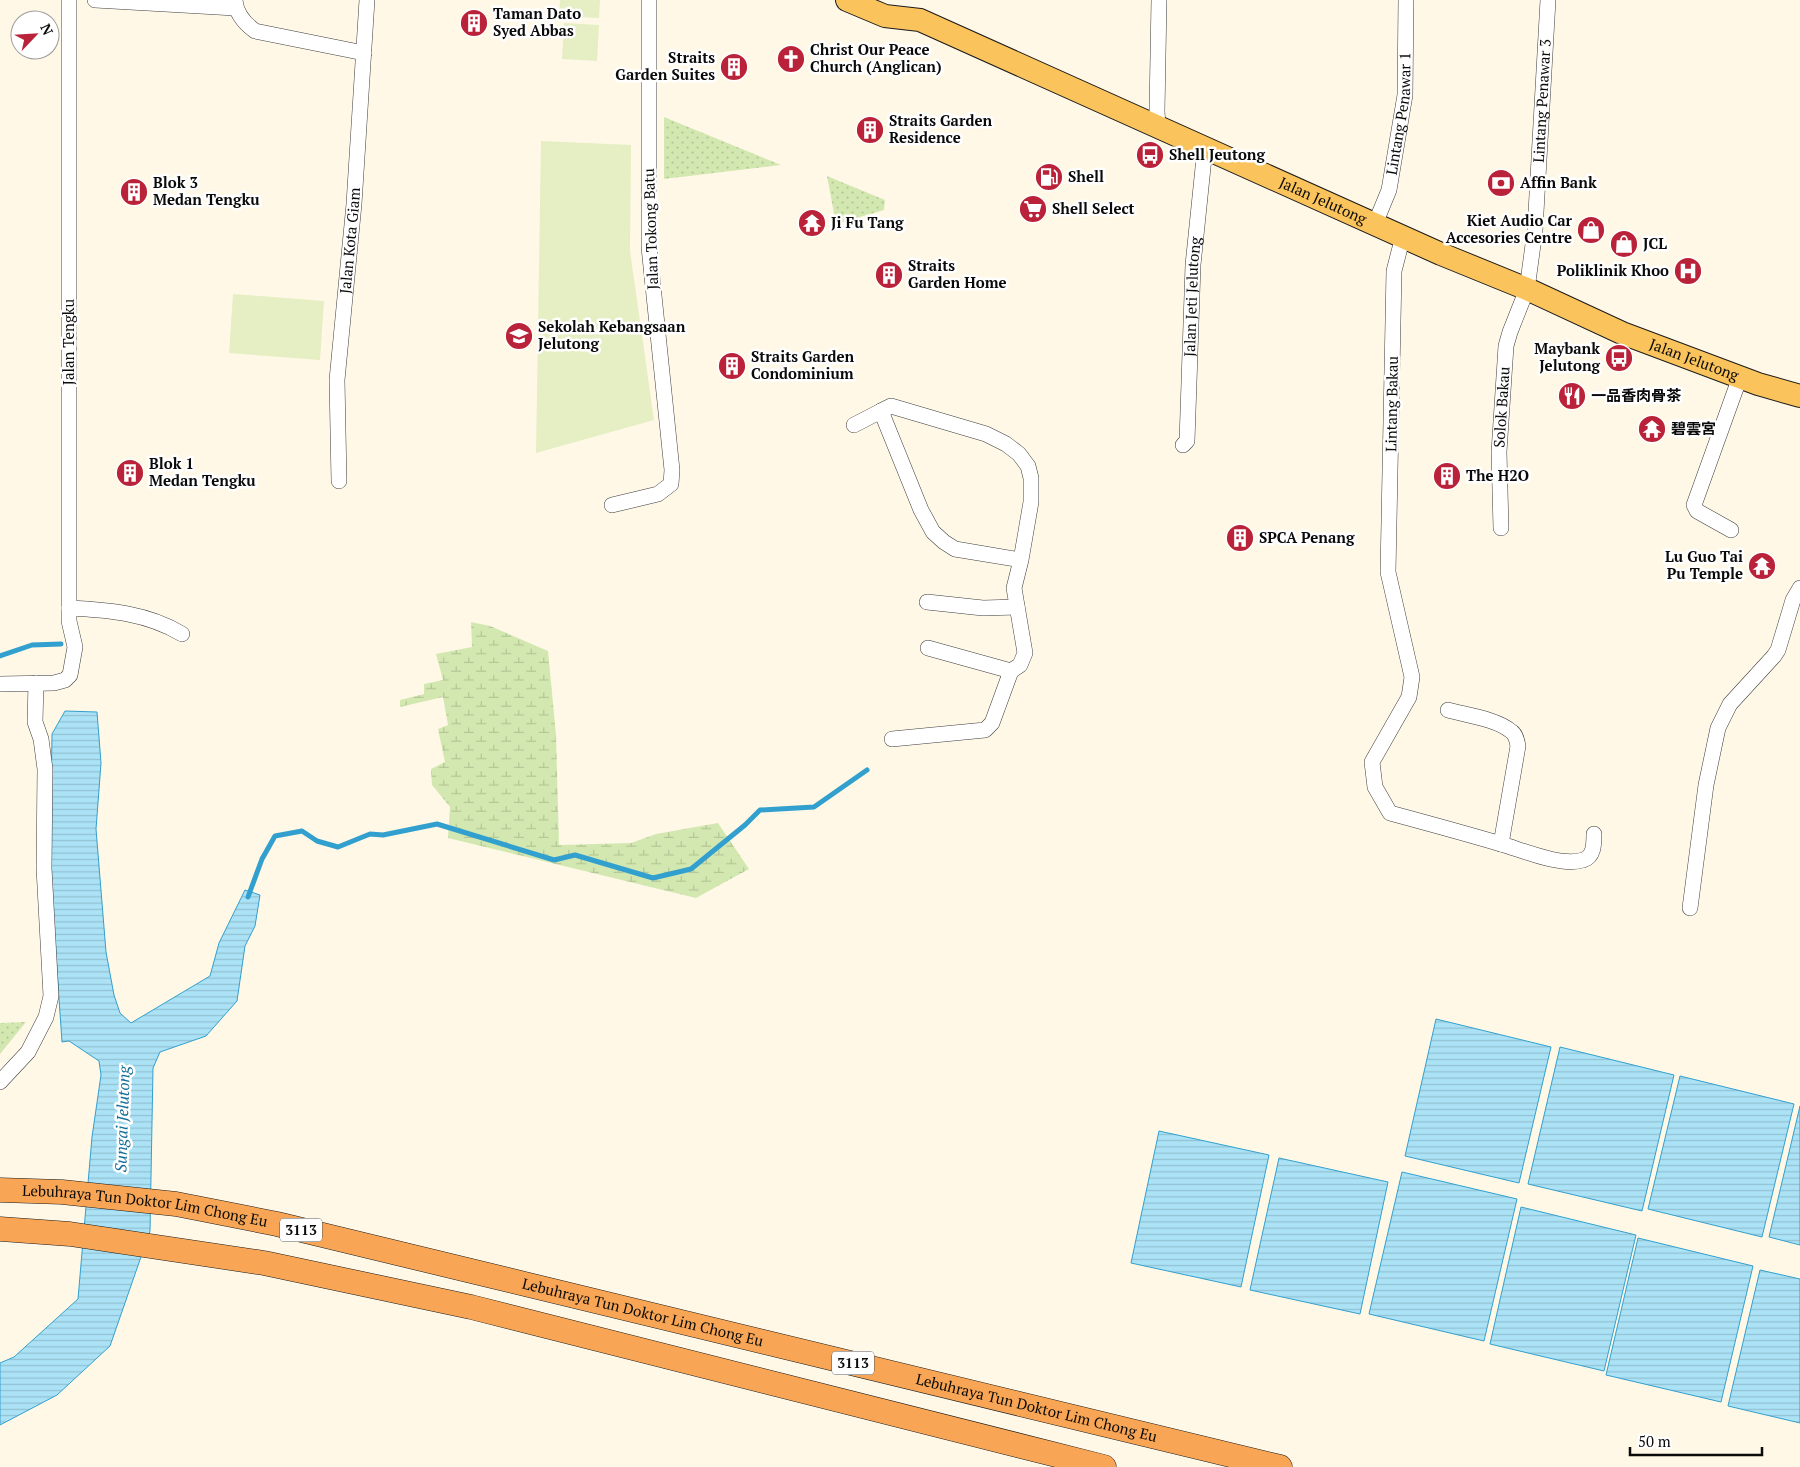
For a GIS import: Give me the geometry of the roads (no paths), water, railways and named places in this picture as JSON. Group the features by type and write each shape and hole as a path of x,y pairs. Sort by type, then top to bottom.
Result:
{"highway":[{"path":"0,1176 62,1192"},
{"name":"Lebuhraya Tun Doktor Lim Chong Eu","path":"0,1190 62,1192 176,1204 278,1224 1280,1467"},
{"path":"0,1229 70,1234 172,1248 264,1264 471,1307 1104,1467"},
{"path":"0,1235 28,1230"}],"main road":[{"name":"Jalan Jelutong","path":"847,0 885,16 920,20 1375,224 1527,289 1622,333 1740,377 1800,396"},
{"path":"901,0 920,20"}],"street":[{"name":"Jalan Tengku","path":"36,683 54,683 65,680 70,675 75,647 69,621 69,0"},
{"path":"95,0 235,4 244,22 255,31 364,54"},
{"name":"Jalan Kota Giam","path":"339,481 337,380 354,204 366,0"},
{"name":"Jalan Tokong Batu","path":"612,504 658,494 671,484 672,470 649,262 650,0"},
{"path":"1158,127 1156,111 1159,0"},
{"name":"Lintang Penawar 1","path":"1375,224 1390,190 1405,95 1406,0"},
{"name":"Lintang Penawar 3","path":"1527,289 1534,230 1548,0"},
{"name":"Jalan Jeti Jelutong","path":"1183,445 1187,441 1193,265 1205,148"},
{"name":"Lintang Bakau","path":"1403,236 1394,271 1388,572 1412,678 1409,697 1372,762 1375,787 1390,813 1501,844 1550,860 1581,861 1591,854 1594,834"},
{"name":"Solok Bakau","path":"1501,528 1499,452 1506,346 1527,289"},
{"path":"1731,530 1697,511 1694,505 1740,377"},
{"path":"854,425 891,406 970,429 986,434 1006,444 1019,454 1028,466 1031,478 1031,502 1022,560 1014,588 1025,653 1020,665 1011,670 992,723 985,730 892,739"},
{"path":"881,411 921,510 933,532 944,542 956,549 1022,560"},
{"path":"1690,908 1706,785 1718,728 1730,704 1778,650 1793,600 1800,588"},
{"path":"927,602 983,608 1017,607"},
{"path":"69,608 112,610 150,619 182,634"},
{"path":"928,648 1011,670"},
{"path":"0,684 36,683 35,722 41,739 45,769 44,868 51,996 46,1017 28,1052 0,1082"},
{"path":"1448,710 1502,724 1513,733 1516,739 1518,746 1501,844"}],"water":[{"name":"Sungai Jelutong","path":"65,711 97,712 101,763 96,829 106,952 114,995 120,1013 131,1023 210,976 219,943 245,890 260,895 255,926 245,946 237,1001 206,1036 160,1052 153,1068 150,1231 110,1346 57,1395 0,1425 0,1363 14,1357 78,1299 92,1137 101,1075 99,1061 69,1041 62,1042 50,868 52,734"},
{"path":"1436,1019 1551,1047 1519,1183 1405,1156"},
{"path":"1560,1047 1674,1075 1642,1211 1528,1184"},
{"path":"1680,1076 1794,1104 1762,1237 1648,1209"},
{"path":"1800,1106 1800,1245 1769,1237"},
{"path":"1159,1131 1269,1155 1241,1287 1131,1263"},
{"path":"1279,1158 1388,1182 1360,1314 1250,1290"},
{"path":"1402,1172 1517,1199 1484,1341 1369,1314"},
{"path":"1521,1207 1636,1235 1604,1371 1490,1344"},
{"path":"1638,1238 1753,1266 1721,1402 1606,1375"},
{"path":"1760,1270 1800,1279 1800,1423 1728,1406"}],"waterway":[{"path":"0,656 32,645 61,644"},
{"path":"248,897 262,859 275,836 302,831 317,841 338,847 370,834 383,835 437,824 554,860 575,855 653,878 691,869 745,825 760,810 814,807 867,770"}],"place":[{"name":"Taman Dato Syed Abbas","path":"474,23"},
{"name":"Christ Our Peace Church (Anglican)","path":"791,59"},
{"name":"Straits Garden Suites","path":"734,67"},
{"name":"Straits Garden Residence","path":"870,130"},
{"name":"Shell Jeutong","path":"1150,155"},
{"name":"Shell","path":"1049,177"},
{"name":"Affin Bank","path":"1501,183"},
{"name":"Blok 3 Medan Tengku","path":"134,192"},
{"name":"Shell Select","path":"1033,209"},
{"name":"Ji Fu Tang","path":"812,223"},
{"name":"Kiet Audio Car Accesories Centre","path":"1591,230"},
{"name":"JCL","path":"1624,244"},
{"name":"Poliklinik Khoo","path":"1688,271"},
{"name":"Straits Garden Home","path":"889,275"},
{"name":"Sekolah Kebangsaan Jelutong","path":"519,336"},
{"name":"Maybank Jelutong","path":"1619,358"},
{"name":"Straits Garden Condominium","path":"732,366"},
{"name":"一品香肉骨茶","path":"1572,396"},
{"name":"碧雲宮","path":"1652,429"},
{"name":"Blok 1 Medan Tengku","path":"130,473"},
{"name":"The H2O","path":"1447,476"},
{"name":"SPCA Penang","path":"1240,538"},
{"name":"Lu Guo Tai Pu Temple","path":"1762,566"}]}
